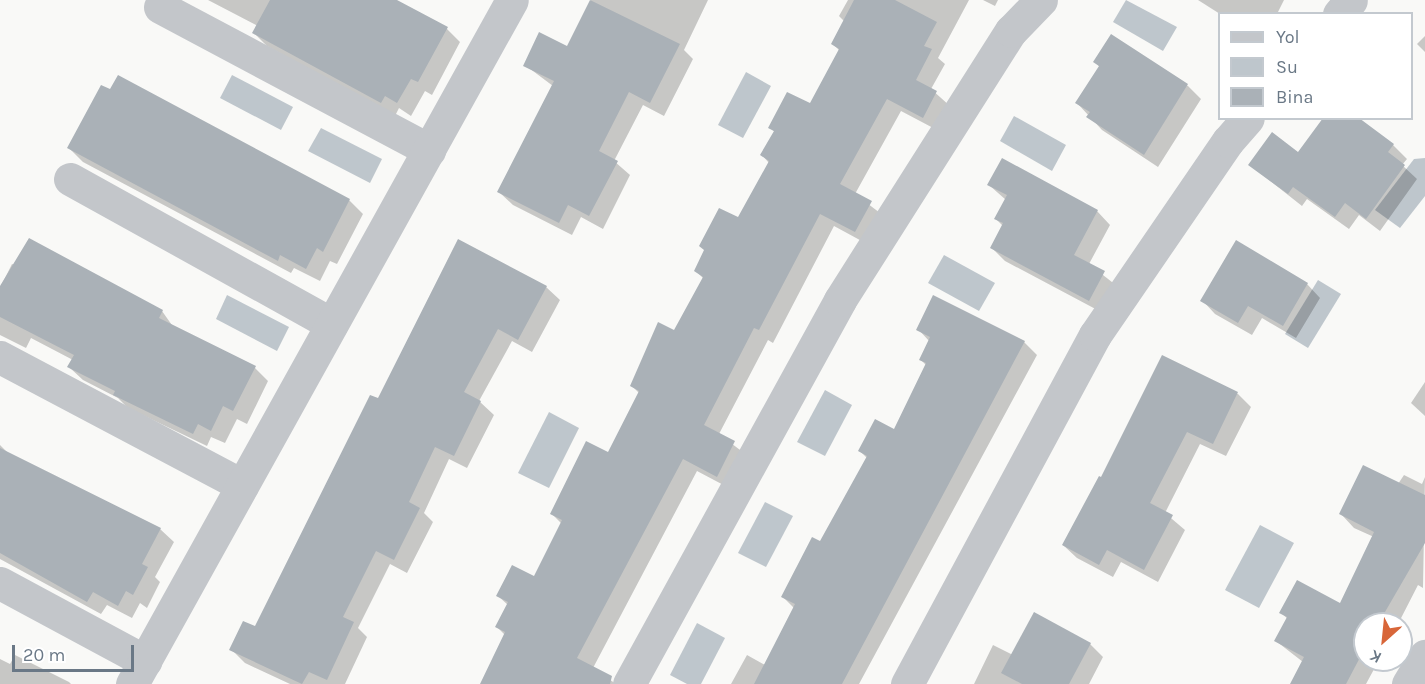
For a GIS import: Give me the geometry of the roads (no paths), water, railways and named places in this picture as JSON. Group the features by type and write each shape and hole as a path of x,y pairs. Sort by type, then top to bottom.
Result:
{"street":[{"path":"0,582 139,673 512,0"},
{"path":"629,684 840,300 1011,31 1041,0"},
{"path":"1341,12 1351,0"},
{"path":"159,7 429,150"},
{"path":"906,684 1095,335 1228,141 1246,120"},
{"path":"70,178 332,324"},
{"path":"0,357 242,485"},
{"path":"1408,684 1425,657"}],"water":[{"path":"1126,0 1177,27 1163,51 1113,22"},
{"path":"746,72 771,86 743,138 718,125"},
{"path":"232,75 293,107 281,130 220,98"},
{"path":"1014,116 1066,145 1052,171 1000,141"},
{"path":"321,128 382,159 370,183 308,151"},
{"path":"1425,158 1425,196 1400,228 1375,210 1414,159"},
{"path":"944,255 995,283 979,311 928,283"},
{"path":"1318,280 1341,294 1308,348 1285,334"},
{"path":"227,295 289,327 277,351 216,319"},
{"path":"825,390 852,405 825,456 797,442"},
{"path":"549,412 579,428 549,488 518,473"},
{"path":"765,502 793,516 766,567 738,553"},
{"path":"1260,525 1294,543 1259,608 1225,590"},
{"path":"697,623 725,638 701,684 687,684 670,675"}]}
